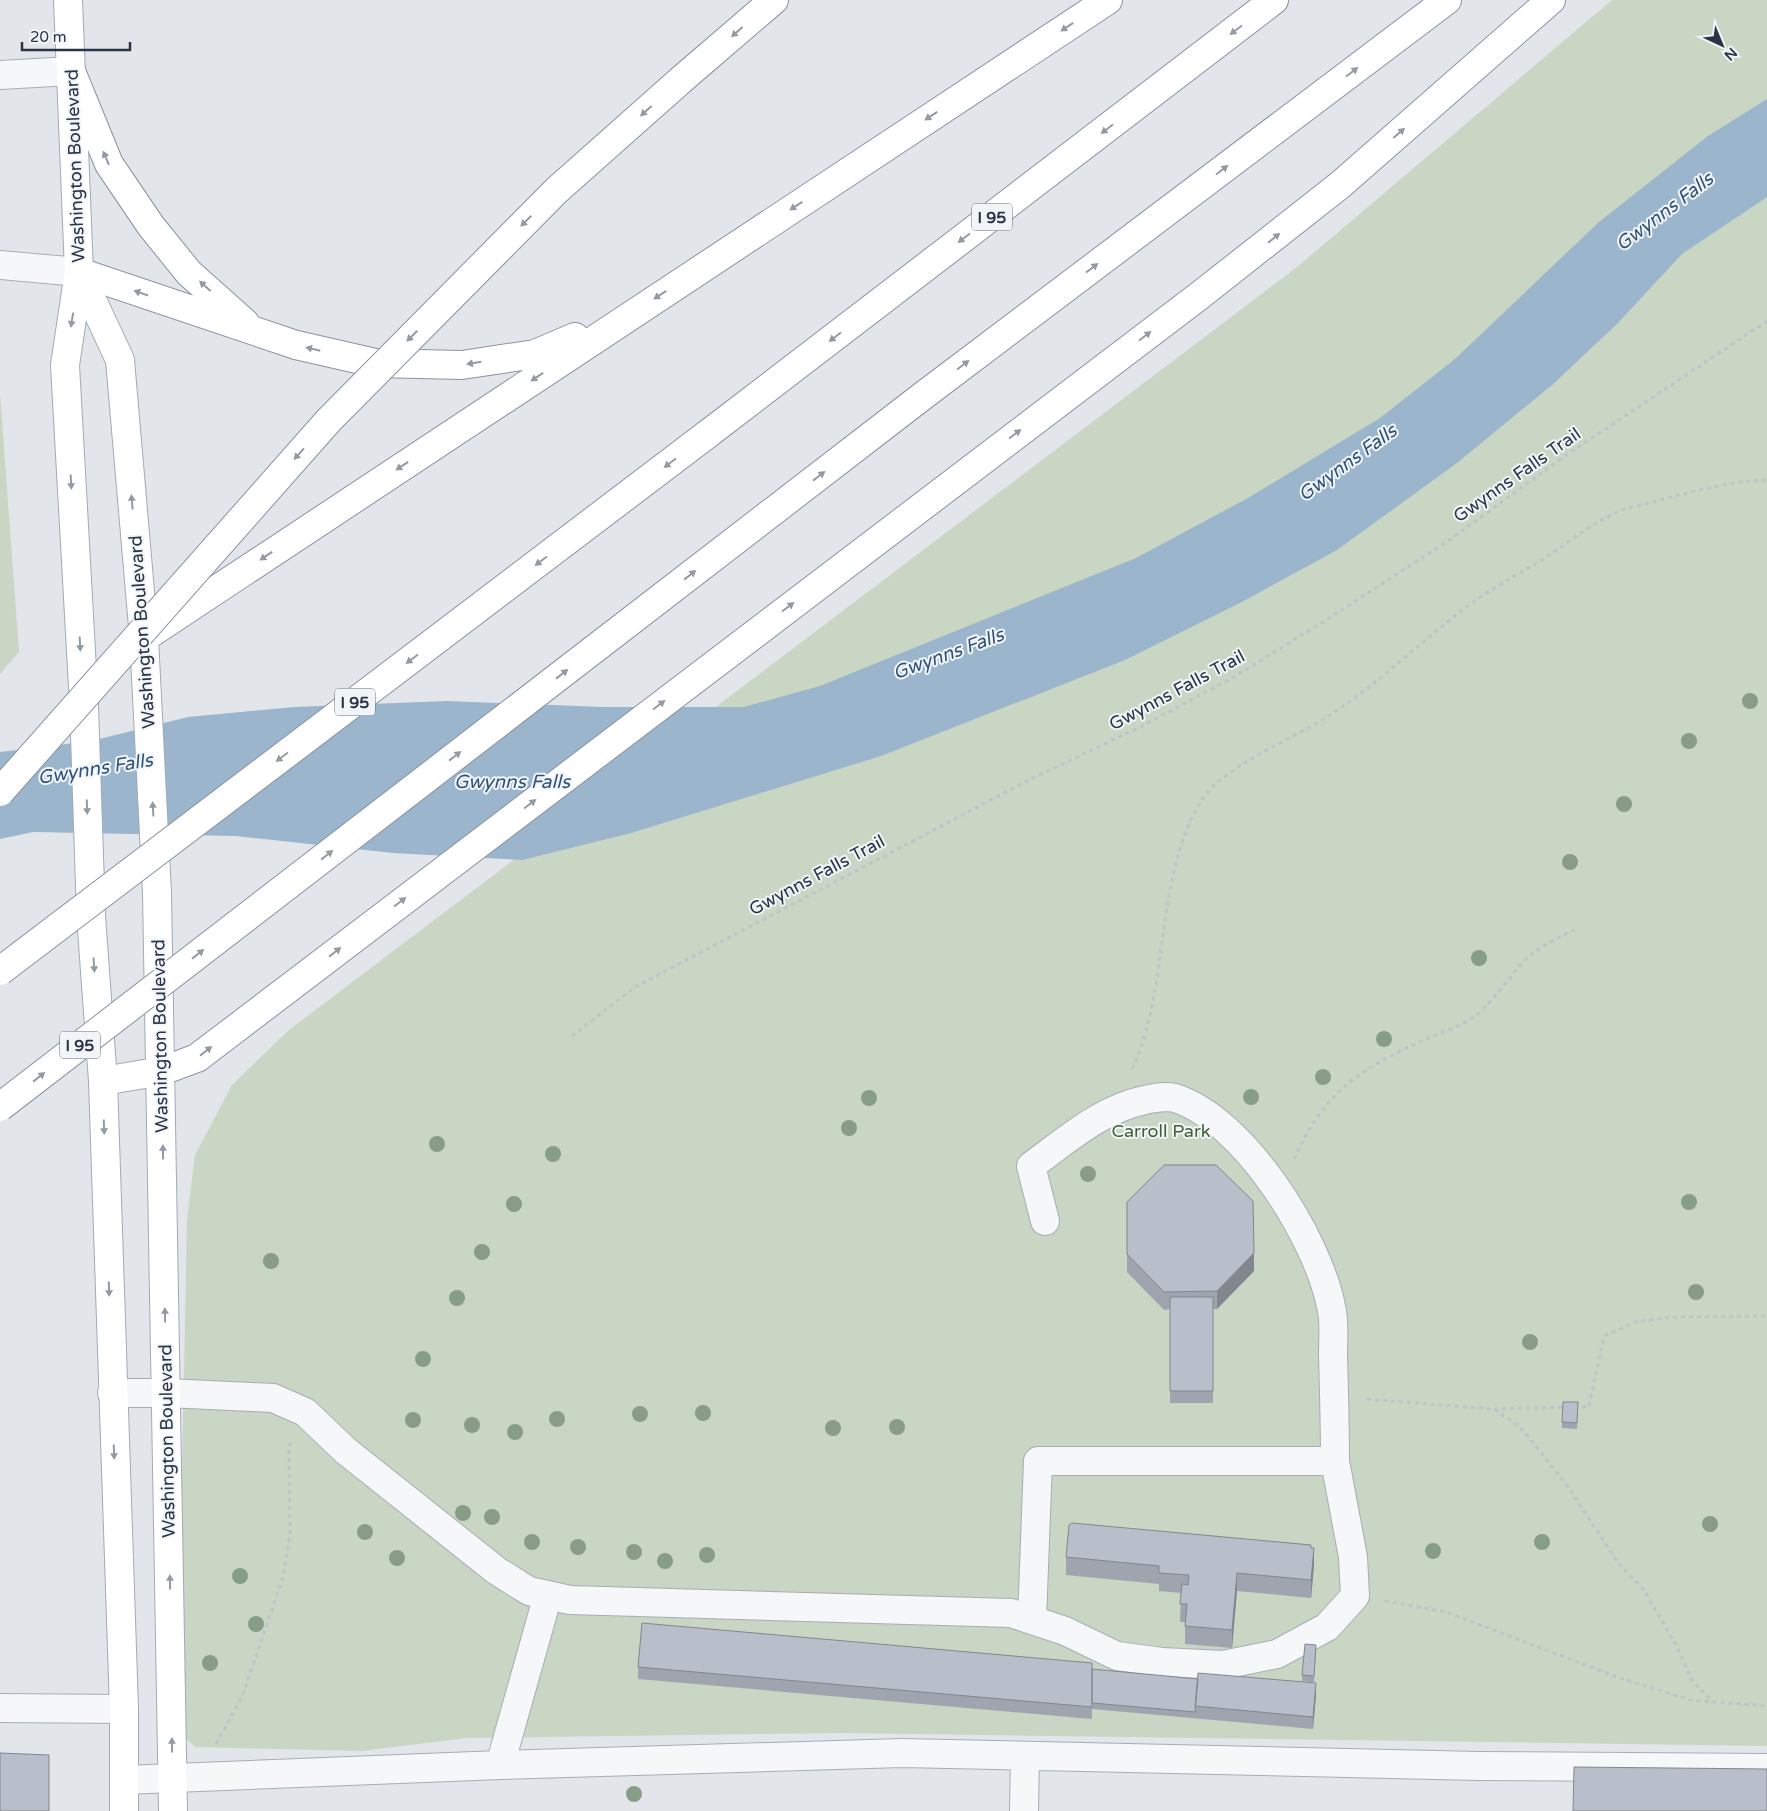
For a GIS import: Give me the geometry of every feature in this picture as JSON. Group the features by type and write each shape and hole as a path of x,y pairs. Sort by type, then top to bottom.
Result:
{"main road":[{"name":"Washington Boulevard","path":"68,0 79,272 65,365 83,692 91,916 102,1080 124,1709 124,1811"},
{"path":"0,792 329,420 557,190 682,78 774,0"},
{"path":"83,692 144,638 1108,0"},
{"name":"I 95","path":"0,971 709,433 1274,0"},
{"name":"I 95","path":"0,1107 924,395 1447,0"},
{"path":"102,1080 162,1071 197,1058 1199,296 1325,197 1551,0"},
{"path":"71,71 109,164 151,226 189,273 254,331"},
{"name":"Washington Boulevard","path":"79,272 120,360 144,638 157,893 162,1071 173,1811"},
{"path":"79,272 296,346 375,363 462,365 535,354 636,311"}],"street":[{"path":"0,75 71,71"},
{"path":"0,265 79,272"},
{"path":"112,1393 167,1392 272,1398 305,1412 346,1451 497,1571 530,1591 570,1600 1011,1613 1065,1631 1117,1656 1162,1662 1223,1665 1277,1654 1327,1627 1355,1596 1353,1557 1336,1461 1332,1307 1318,1262 1295,1217 1228,1130 1200,1109 1173,1098 1146,1099 1114,1109 1031,1166 1045,1220"},
{"path":"1032,1620 1038,1461 1336,1461"},
{"path":"500,1765 548,1595"},
{"path":"0,1708 124,1709"},
{"path":"124,1780 500,1765 902,1753 1479,1766 1767,1768"},
{"path":"1024,1811 1025,1756"}],"path":[{"name":"Gwynns Falls Trail","path":"572,1036 635,987 669,968 1029,780 1144,725 1232,678 1324,622 1440,546 1565,456 1767,321"},
{"path":"1131,1072 1139,1054 1152,1003 1164,922 1188,826 1202,798 1222,779 1265,751 1304,732 1333,714 1373,684 1458,613 1616,512 1699,490 1747,480 1767,480"},
{"path":"1279,1194 1305,1135 1325,1104 1350,1080 1391,1056 1472,1018 1524,961 1545,943 1574,930"},
{"path":"1334,1396 1494,1409 1589,1407 1604,1336 1636,1322 1668,1317 1767,1316"},
{"path":"1494,1409 1521,1428 1546,1456 1619,1564 1644,1590 1672,1638 1693,1682 1712,1701"},
{"path":"217,1741 232,1718 246,1689 283,1577 290,1532 289,1447 305,1412"},
{"path":"1355,1596 1446,1612 1614,1676 1690,1700 1767,1706"}],"green space":[{"name":"Carroll Park","path":"1612,0 1767,0 1767,1746 841,1733 467,1738 361,1751 195,1747 178,1731 177,1720 187,1220 195,1155 232,1085 289,1030 1297,267"},
{"path":"0,393 19,652 0,674"}],"water":[{"name":"Gwynns Falls","path":"1767,99 1767,197 1682,254 1617,324 1552,385 1457,463 1337,550 1240,603 1125,660 881,756 631,833 522,860 393,853 235,836 33,832 0,839 0,752 91,741 188,717 294,707 447,701 603,707 744,707 820,686 1136,558 1248,498 1380,418 1455,359 1599,222 1708,136"}],"building":[{"path":"1164,1165 1216,1165 1253,1201 1254,1253 1217,1291 1164,1292 1127,1254 1127,1202"},
{"path":"1170,1297 1213,1297 1213,1391 1170,1391"},
{"path":"1563,1402 1578,1402 1577,1423 1562,1422"},
{"path":"1072,1523 1311,1545 1311,1548 1314,1548 1311,1580 1237,1573 1232,1630 1185,1626 1187,1604 1180,1604 1182,1584 1188,1585 1189,1575 1159,1573 1159,1566 1066,1557 1069,1525"},
{"path":"642,1623 1092,1663 1092,1707 638,1667"},
{"path":"1305,1644 1316,1645 1314,1676 1302,1675"},
{"path":"1092,1669 1198,1679 1195,1712 1092,1703"},
{"path":"1198,1673 1316,1683 1313,1717 1195,1706"},
{"path":"0,1753 49,1755 49,1811 0,1811"},
{"path":"1574,1767 1767,1769 1767,1811 1573,1811"}]}
